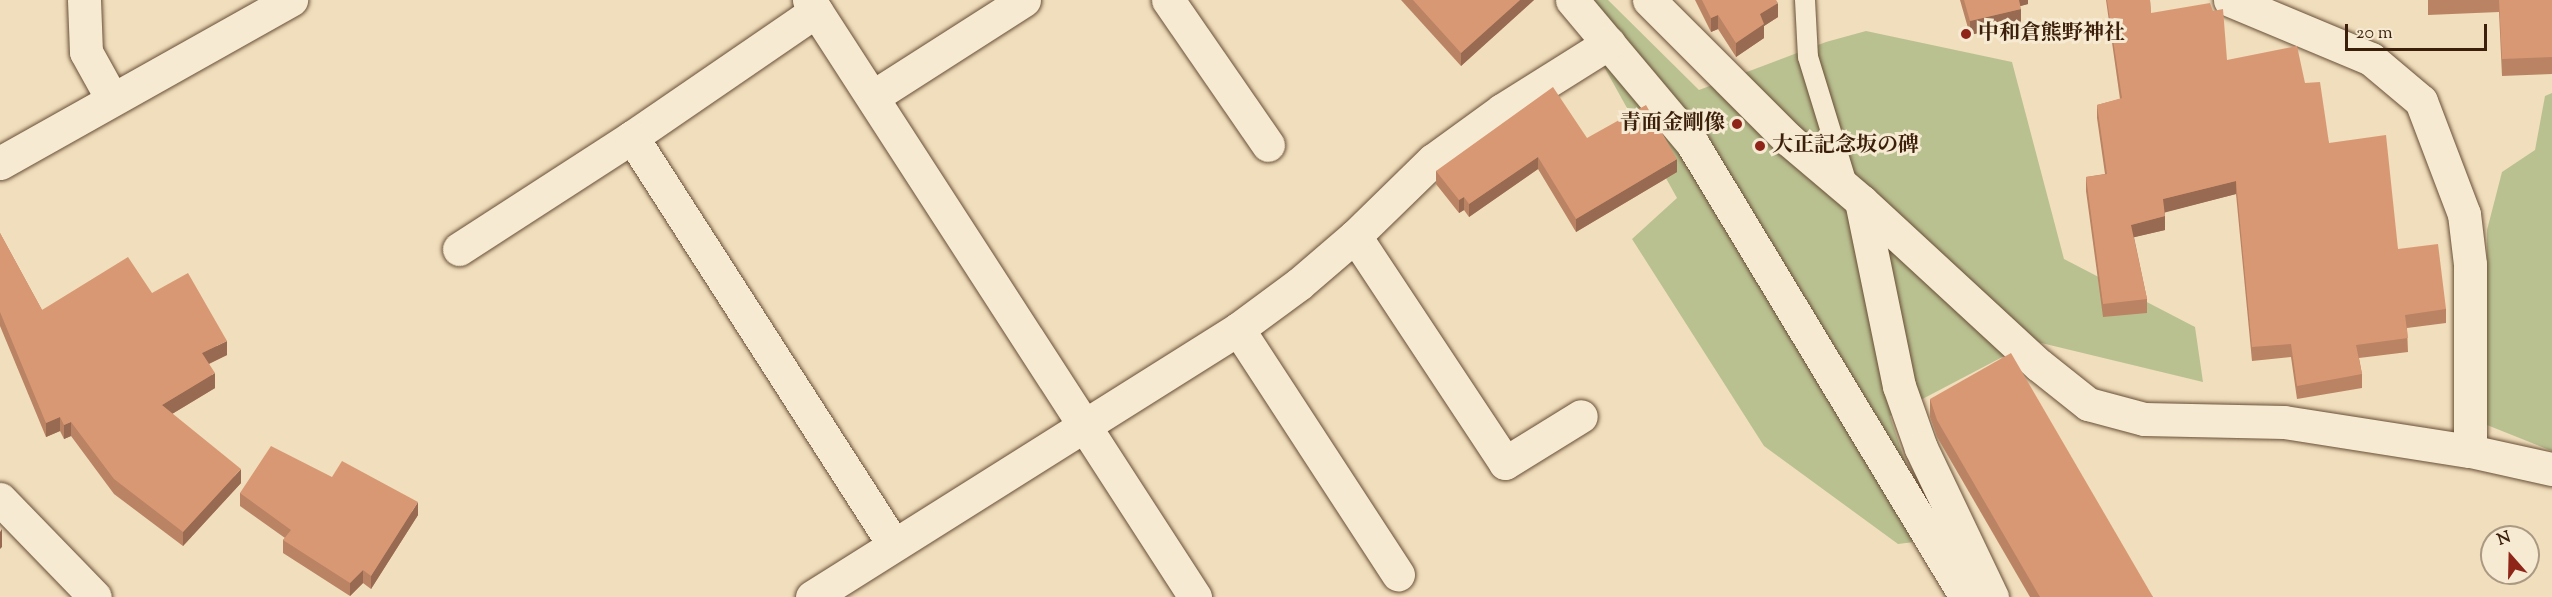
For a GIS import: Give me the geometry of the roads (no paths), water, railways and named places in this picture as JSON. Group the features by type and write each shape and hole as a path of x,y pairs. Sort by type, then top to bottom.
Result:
{"street":[{"path":"84,0 86,52 111,99"},
{"path":"0,163 291,0"},
{"path":"874,96 1024,0"},
{"path":"1168,0 1268,145"},
{"path":"1572,0 1692,143 1966,597"},
{"path":"1649,0 1788,139 1855,195 2039,365 2088,404 2144,419 2284,422 2470,451 2552,469"},
{"path":"2230,0 2371,59 2421,101 2464,214 2470,264 2470,451"},
{"path":"459,249 632,137 813,6 874,96 1083,426 1195,597"},
{"path":"812,597 894,543 1238,329 1299,284 1355,237 1433,160 1502,110 1610,43"},
{"path":"632,137 894,543"},
{"path":"1855,195 1899,386 1921,448 1992,597"},
{"path":"1355,237 1505,463 1581,417"},
{"path":"1238,329 1398,574"},
{"path":"0,499 95,597"}],"lane":[{"path":"1804,0 1808,57 1855,195"}],"place":[{"name":"中和倉熊野神社","path":"1966,34"},
{"name":"青面金剛像","path":"1737,124"},
{"name":"大正記念坂の碑","path":"1760,146"}]}
